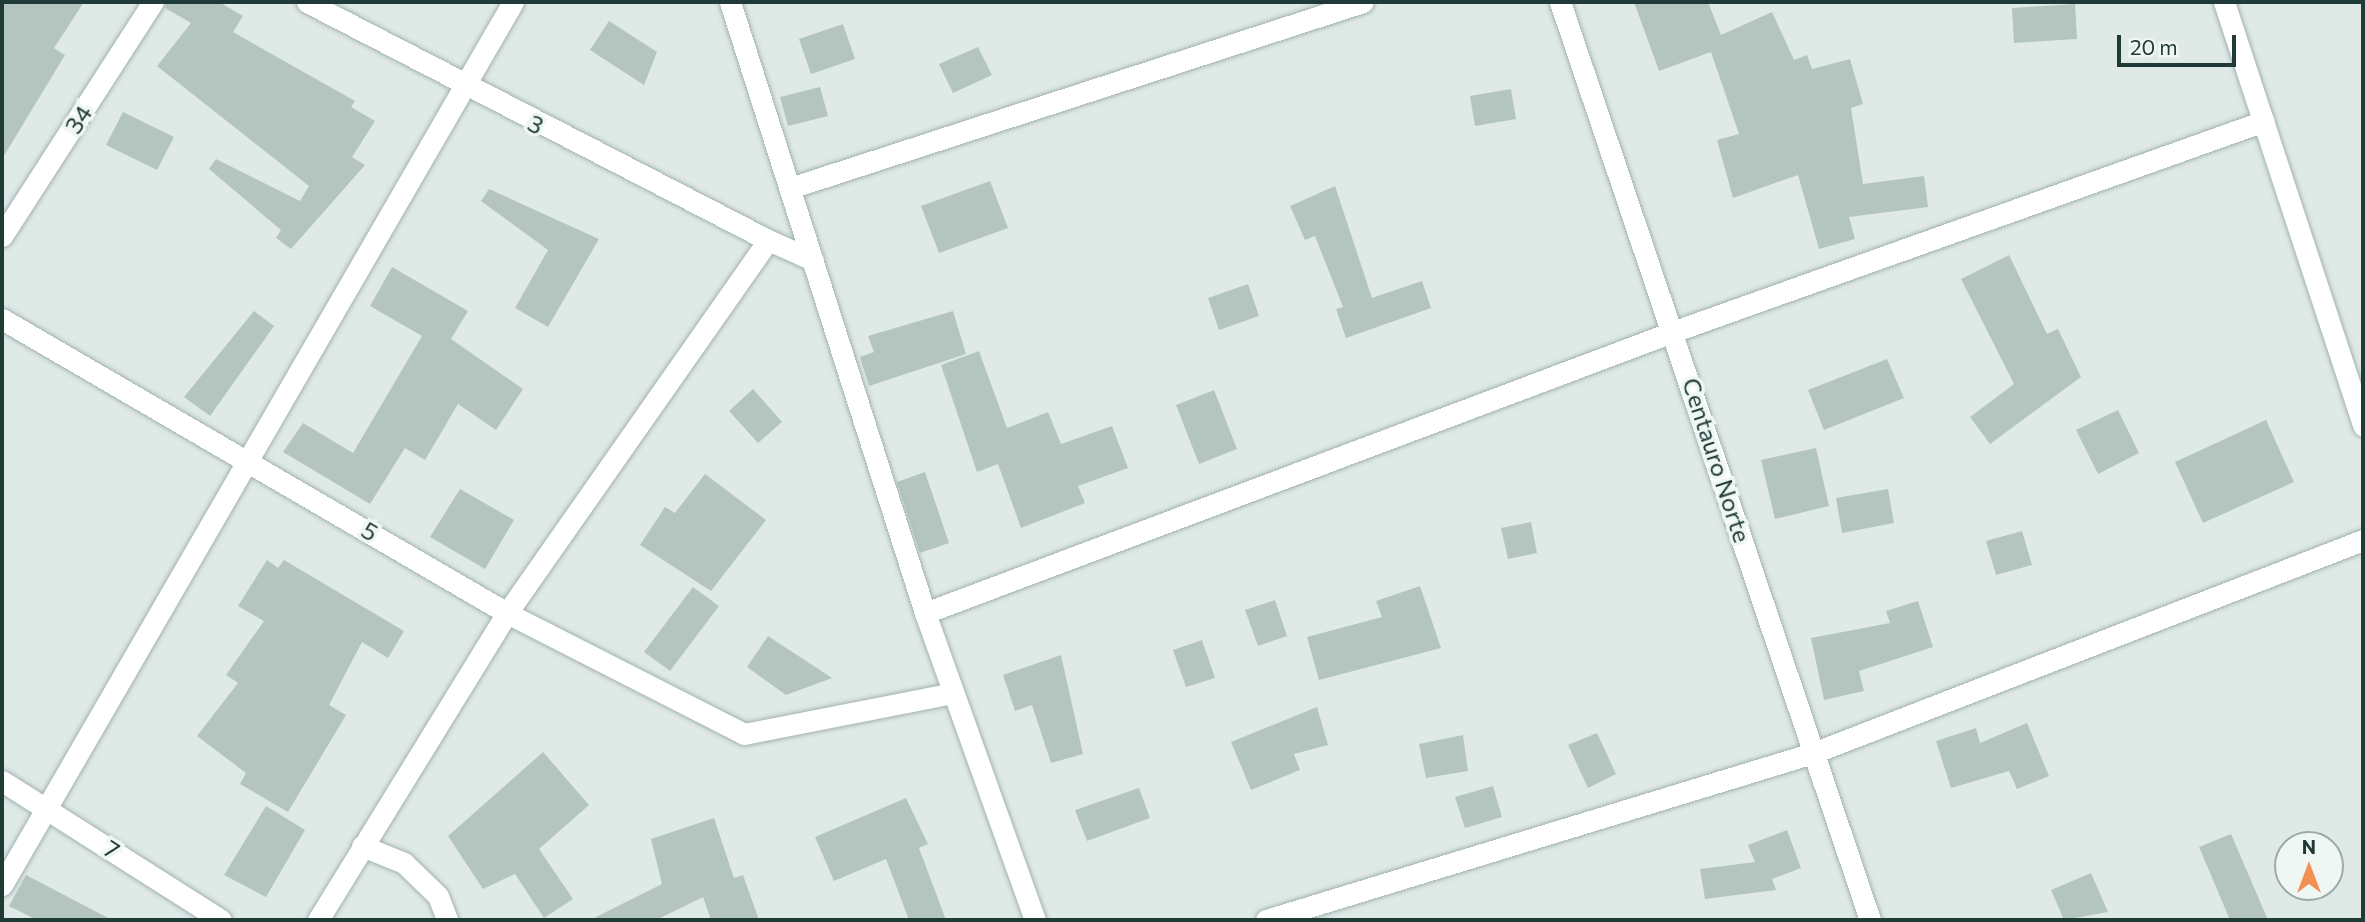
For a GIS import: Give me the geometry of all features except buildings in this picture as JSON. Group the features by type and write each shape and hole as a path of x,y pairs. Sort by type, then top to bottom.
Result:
{"street":[{"name":"34","path":"2,236 153,2"},
{"name":"3","path":"307,2 459,85 813,260"},
{"path":"2,885 250,458 459,85 513,2"},
{"path":"730,2 925,613 1035,920"},
{"path":"790,188 1363,2"},
{"name":"Centauro Norte","path":"1560,2 1675,331 1870,920"},
{"path":"2224,2 2363,426"},
{"path":"925,613 1675,331 2264,121"},
{"path":"318,920 507,613 768,240"},
{"name":"5","path":"2,319 250,458 507,613 744,734 953,693"},
{"path":"1266,920 1813,753 2363,540"},
{"name":"7","path":"2,781 47,807 221,920"},
{"path":"362,846 404,863 438,896 447,920"}]}
